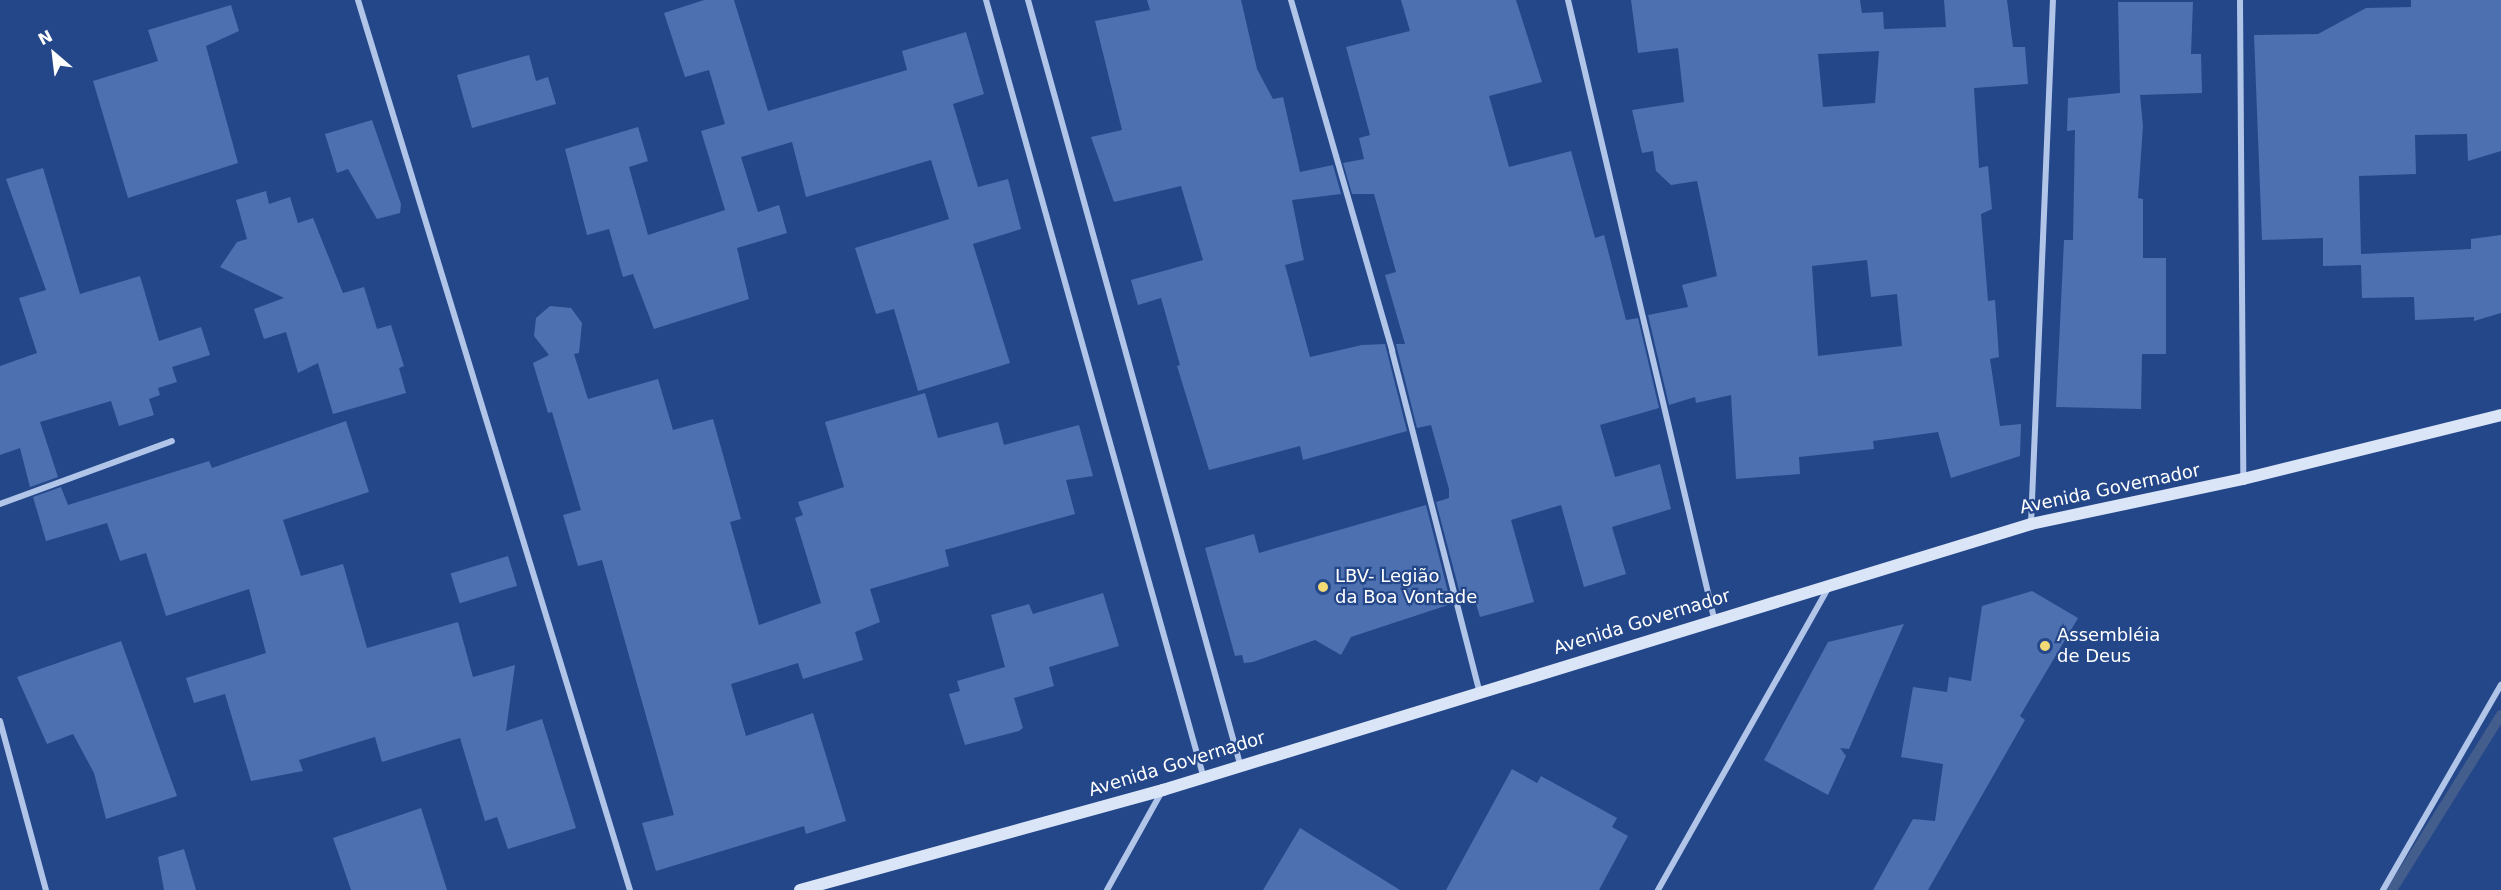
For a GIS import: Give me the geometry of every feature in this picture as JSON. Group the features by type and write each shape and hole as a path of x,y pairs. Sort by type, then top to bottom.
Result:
{"street":[{"path":"358,0 630,890"},
{"path":"987,0 1203,775"},
{"path":"1028,0 1240,764"},
{"path":"1291,0 1392,351 1479,690"},
{"path":"1568,0 1714,618"},
{"path":"2031,524 2053,0"},
{"path":"2240,0 2243,479"},
{"name":"Avenida Governador","path":"800,890 1163,790 1203,775 1479,690 2031,524 2243,479 2501,415"},
{"path":"0,504 172,441"},
{"path":"1658,890 1830,586"},
{"path":"2383,890 2501,686"},
{"path":"0,721 46,890"},
{"path":"1107,890 1163,790"}],"building":[{"path":"704,0 734,0 768,111 907,70 902,51 966,32 984,94 953,104 978,187 1008,179 1021,229 973,244 1010,363 918,391 894,309 876,314 855,248 949,219 931,160 806,197 792,142 741,157 758,212 779,205 787,233 737,248 749,299 654,329 633,274 623,277 609,229 587,235 565,149 638,127 648,161 629,167 648,235 725,210 701,131 725,124 709,70 685,77 664,13"},
{"path":"1147,0 1241,0 1257,69 1273,99 1283,97 1300,172 1333,165 1341,194 1292,200 1304,260 1285,265 1310,357 1362,345 1385,344 1407,431 1303,460 1300,446 1209,470 1177,366 1180,365 1161,298 1138,305 1131,280 1203,260 1181,186 1114,202 1091,137 1122,130 1095,21 1150,10"},
{"path":"1401,0 1516,0 1542,82 1489,96 1509,167 1571,151 1595,238 1604,235 1626,320 1638,318 1659,408 1600,425 1615,477 1660,464 1671,509 1612,527 1626,574 1584,587 1561,505 1511,520 1534,602 1480,617 1474,597 1462,601 1436,502 1449,498 1449,489 1431,425 1417,428 1396,344 1405,344 1385,275 1396,272 1374,194 1352,194 1343,163 1364,159 1359,138 1370,135 1346,47 1410,31"},
{"path":"1631,0 1860,0 1862,13 1883,12 1884,29 1946,27 1944,0 2007,0 2013,47 2025,47 2028,84 1974,88 1979,168 1988,166 1992,209 1981,214 1988,301 1995,300 1999,357 1990,359 2000,426 2021,424 2020,456 1951,478 1938,432 1873,441 1874,449 1799,457 1800,474 1736,479 1731,395 1696,403 1695,397 1669,405 1648,315 1688,307 1682,285 1717,276 1697,181 1671,185 1656,171 1653,151 1642,153 1632,110 1684,102 1678,48 1638,53","holes":["1879,51 1875,103 1823,107 1818,54","1867,260 1871,297 1897,294 1902,346 1818,356 1812,266"]},
{"path":"2411,0 2501,0 2501,151 2468,161 2467,134 2415,135 2416,174 2359,176 2361,254 2471,249 2471,239 2501,235 2501,313 2474,321 2474,317 2415,320 2414,297 2362,298 2361,265 2323,266 2323,238 2262,240 2254,35 2318,34 2366,8 2411,7"},
{"path":"2118,2 2193,2 2191,54 2201,54 2202,93 2140,95 2143,126 2138,198 2143,199 2143,258 2166,258 2166,354 2142,354 2141,409 2056,407 2064,240 2073,240 2075,130 2067,131 2068,98 2120,93"},
{"path":"231,5 239,31 206,46 238,163 128,198 93,81 158,61 148,30"},
{"path":"529,55 536,81 548,77 556,104 472,128 457,75"},
{"path":"372,120 401,204 400,213 377,219 348,169 337,173 325,134"},
{"path":"43,168 80,294 140,276 159,341 201,327 210,355 172,367 177,382 158,388 160,395 149,399 154,415 119,426 111,401 40,422 58,477 30,487 20,448 0,455 0,366 37,353 19,298 46,290 6,179"},
{"path":"266,191 269,204 290,197 298,223 313,218 343,293 364,287 377,329 391,325 404,366 399,368 406,393 333,414 318,363 298,373 286,332 264,339 254,309 284,298 220,267 237,242 247,239 236,200"},
{"path":"550,306 571,308 582,323 579,353 574,354 588,399 658,379 673,430 713,419 741,519 730,522 759,625 821,603 795,518 803,515 798,502 844,487 825,422 925,393 938,438 998,422 1004,445 1079,425 1093,476 1066,480 1075,514 945,550 949,566 870,589 880,622 855,632 863,660 803,679 798,663 731,684 746,736 813,713 846,821 806,834 804,826 656,871 642,823 674,815 602,560 578,566 563,515 581,510 552,412 548,413 533,363 549,355 534,336 536,318"},
{"path":"346,421 369,492 283,520 301,576 343,564 367,648 458,622 473,677 515,665 506,731 542,719 576,828 508,849 497,817 485,821 460,738 382,762 375,737 299,760 303,771 251,781 225,694 194,703 186,678 266,653 249,589 166,616 146,553 120,561 107,523 46,541 33,497 61,487 68,505 209,461 212,468"},
{"name":"LBV- Legião da Boa Vontade","path":"1426,505 1451,604 1351,637 1341,655 1315,640 1253,662 1244,663 1242,655 1235,656 1205,548 1254,534 1259,553"},
{"path":"508,556 517,586 460,603 451,574"},
{"path":"2032,591 2078,618 2020,716 2025,720 1928,890 1873,890 1913,819 1935,821 1943,764 1901,757 1913,687 1947,692 1949,677 1971,681 1982,606"},
{"path":"1103,593 1119,646 1049,667 1054,686 1014,698 1023,728 965,745 949,694 960,691 957,681 1005,667 991,615 1029,604 1033,614"},
{"path":"1904,624 1849,749 1840,748 1846,756 1828,795 1764,760 1828,642"},
{"path":"121,641 177,796 106,819 94,773 73,734 47,744 17,677"},
{"path":"1512,769 1537,783 1541,776 1617,818 1612,827 1628,836 1599,890 1446,890"},
{"path":"421,808 447,890 351,890 333,838"},
{"path":"1300,828 1400,890 1263,890"},
{"path":"184,849 196,890 164,890 158,857"}],"waterway":[{"path":"2392,890 2501,715"}],"place":[{"name":"LBV- Legião da Boa Vontade","path":"1323,587"},
{"name":"Assembléia de Deus","path":"2045,646"}]}
